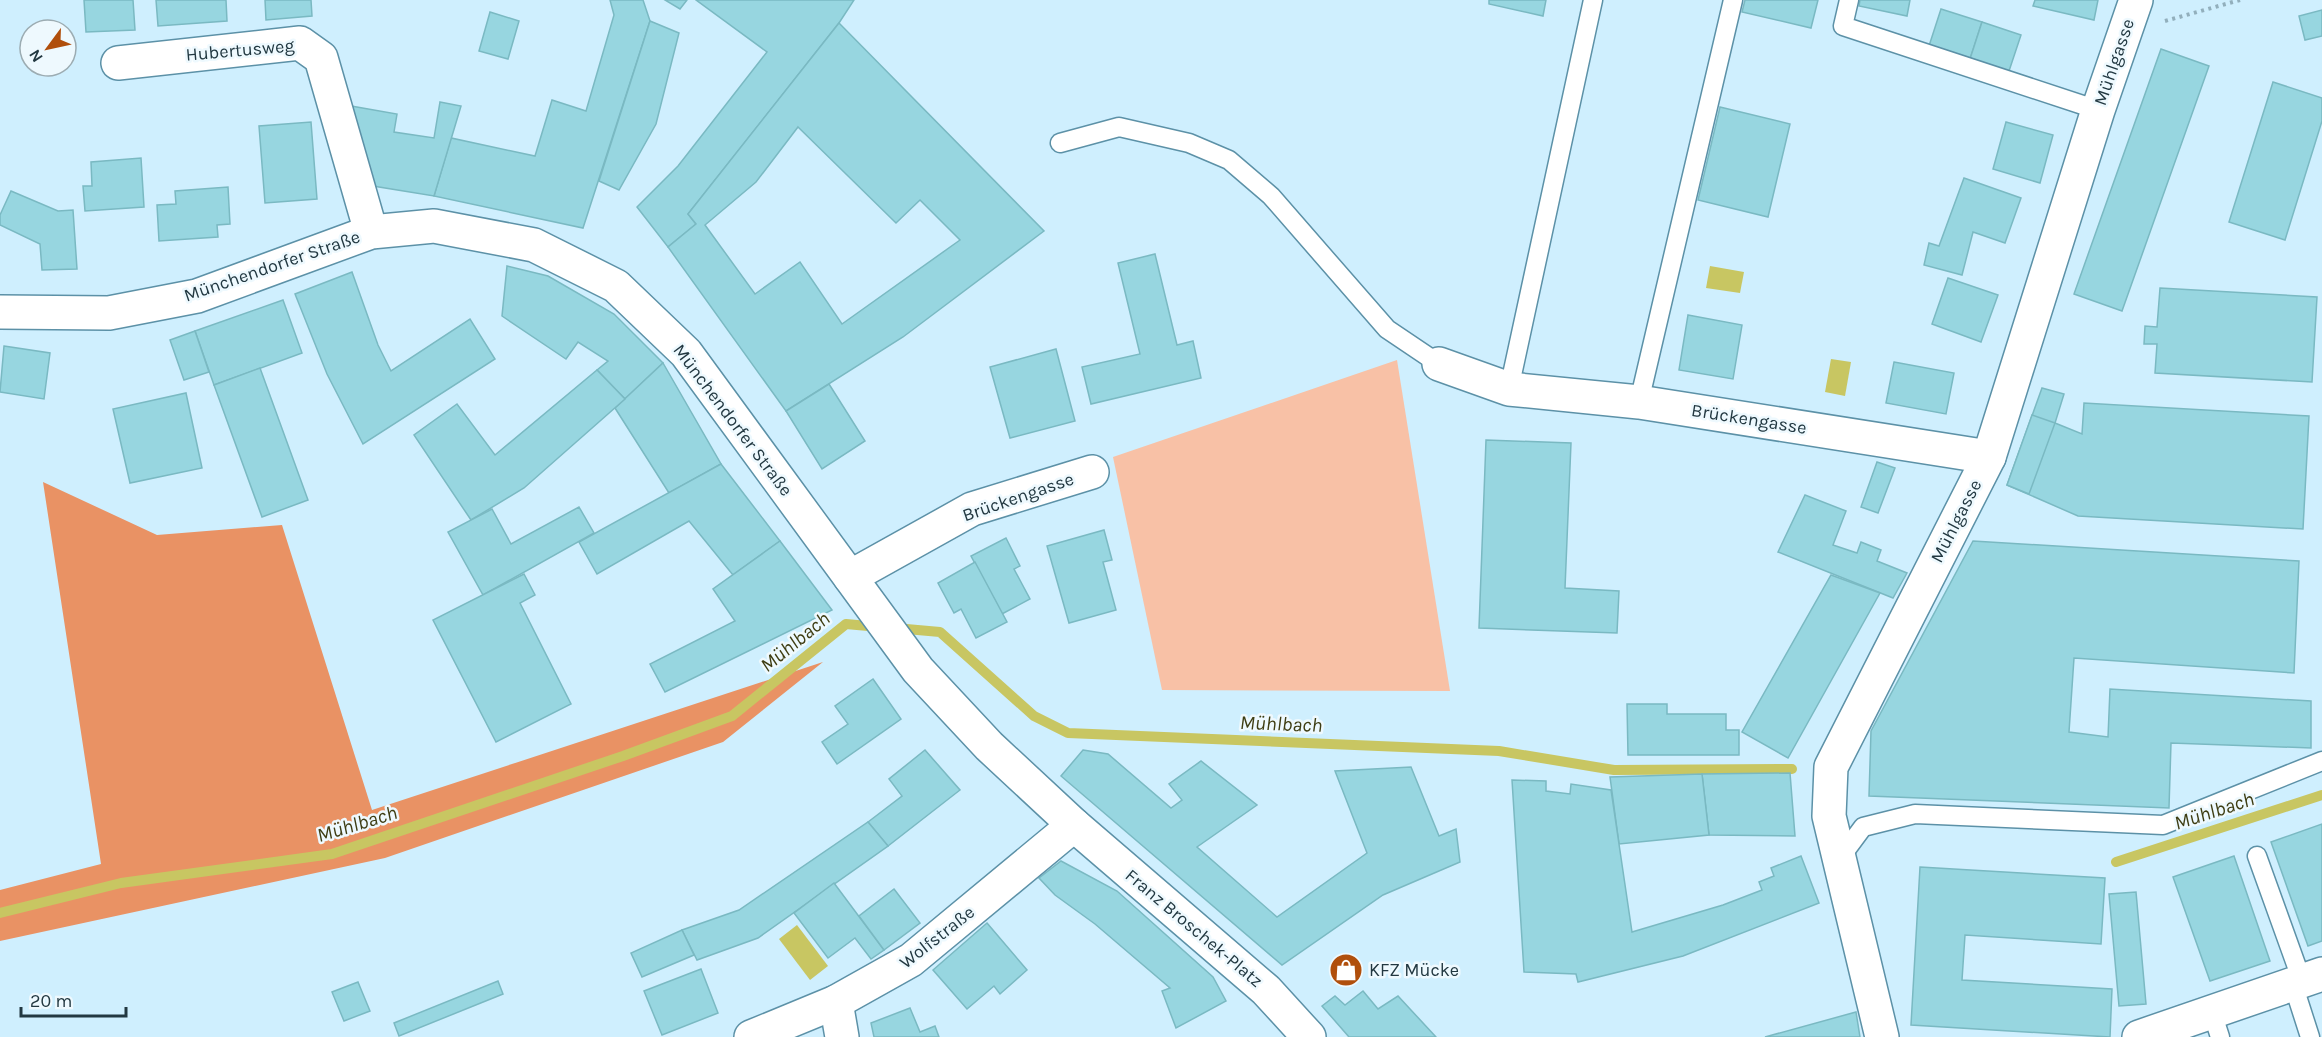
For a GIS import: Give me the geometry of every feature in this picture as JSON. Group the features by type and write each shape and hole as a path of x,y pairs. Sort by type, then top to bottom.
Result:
{"street":[{"name":"Mühlgasse","path":"1882,1037 1829,816 1831,767 1989,457 2098,110 2136,0"},
{"name":"Hubertusweg","path":"118,63 300,43 321,58 371,232"},
{"name":"Münchendorfer Straße","path":"0,312 109,313 198,296 371,232 434,226 534,245 616,286 686,353 918,670 989,746 1074,825"},
{"name":"Brückengasse","path":"1439,364 1509,389 1640,402 1989,457"},
{"name":"Brückengasse","path":"850,577 972,509 1092,472"},
{"name":"Wolfstraße","path":"751,1037 836,1002 911,960 1074,825"},
{"name":"Franz Broschek-Platz","path":"1074,825 1266,990 1309,1037"},
{"path":"2139,1037 2216,1024 2305,980"},
{"path":"836,1002 842,1037"}],"lane":[{"path":"1509,389 1593,0"},
{"path":"1640,402 1733,0"},
{"path":"1849,0 1843,26 2098,110"},
{"path":"1060,143 1119,127 1189,143 1229,160 1271,196 1387,329 1439,364"},
{"path":"1840,858 1863,827 1915,814 2163,825 2322,761"},
{"path":"2256,856 2305,980 2310,1037"}],"path":[{"path":"2124,33 2240,0"}],"shaded area":[{"path":"1710,266 1744,272 1740,293 1706,288"},
{"path":"1831,359 1851,362 1845,396 1825,392"},
{"path":"1397,360 1450,691 1162,690 1113,457"},
{"path":"43,482 157,535 282,525 372,810 823,662 723,742 385,858 0,941 0,890 101,864"},
{"path":"797,925 828,966 810,980 779,939"}],"building":[{"path":"84,0 133,0 135,30 86,32"},
{"path":"156,0 226,0 227,21 158,26"},
{"path":"265,0 311,0 312,16 266,20"},
{"path":"610,0 643,0 650,21 583,228 434,196 451,138 535,156 552,100 586,111 614,15"},
{"path":"665,0 687,0 680,9"},
{"path":"696,0 854,0 839,23 688,214 696,224 668,247 637,207 678,166 767,52"},
{"path":"1489,0 1546,0 1543,16 1489,4"},
{"path":"1745,0 1818,0 1811,28 1742,12"},
{"path":"1860,0 1910,0 1907,16 1859,6"},
{"path":"2035,0 2098,0 2094,20 2033,6"},
{"path":"1941,9 1982,22 1969,62 1928,49"},
{"path":"2322,10 2322,36 2305,40 2299,16"},
{"path":"490,12 519,21 508,59 479,51"},
{"path":"650,21 679,33 656,124 619,190 599,181"},
{"path":"1982,22 2021,35 2008,74 1969,62"},
{"path":"839,23 1044,231 903,337 786,411 668,247 696,224 688,214","holes":["798,127 896,223 920,200 960,240 842,324 800,262 755,294 705,225 756,182"]},
{"path":"2161,49 2209,66 2122,311 2074,294"},
{"path":"2273,82 2322,98 2322,121 2285,240 2229,222"},
{"path":"440,102 461,106 434,196 373,186 351,106 397,114 394,132 434,138"},
{"path":"1720,107 1790,124 1768,217 1698,200"},
{"path":"311,122 317,199 265,203 259,126"},
{"path":"2006,122 2053,135 2040,183 1993,169"},
{"path":"141,158 144,207 85,211 83,186 92,186 91,162"},
{"path":"1964,178 2021,198 2005,243 1973,232 1962,275 1924,265 1929,243 1939,246"},
{"path":"228,187 230,224 217,225 218,237 159,241 157,205 176,204 175,191"},
{"path":"11,191 58,211 73,210 77,269 42,270 40,244 0,225 0,215"},
{"path":"1155,254 1177,345 1193,341 1201,378 1091,404 1082,367 1140,354 1118,263"},
{"path":"507,266 548,276 614,314 663,363 625,399 597,370 608,361 578,342 566,359 502,316"},
{"path":"352,272 378,345 391,371 470,319 495,359 363,444 327,374 295,294"},
{"path":"1948,278 1998,295 1981,342 1932,324"},
{"path":"2160,288 2317,297 2312,382 2155,373 2157,344 2144,344 2145,326 2157,327"},
{"path":"283,300 302,353 214,385 195,331"},
{"path":"1688,315 1742,325 1733,379 1679,370"},
{"path":"195,331 209,372 184,380 170,340"},
{"path":"4,346 50,353 44,399 0,392"},
{"path":"1056,349 1075,421 1010,438 990,367"},
{"path":"1894,362 1954,373 1946,414 1886,403"},
{"path":"663,363 721,464 669,493 615,408"},
{"path":"260,368 308,500 262,517 214,385"},
{"path":"597,370 625,399 524,488 471,520 414,435 457,404 495,455"},
{"path":"829,384 865,441 822,469 786,411"},
{"path":"2042,388 2064,394 2055,423 2082,434 2084,403 2309,416 2303,529 2078,516 2007,485"},
{"path":"186,393 202,468 130,483 113,409"},
{"path":"2032,415 2055,423 2029,494 2007,485"},
{"path":"1486,440 1571,443 1565,588 1619,591 1617,633 1479,628"},
{"path":"1877,462 1895,468 1878,513 1861,507"},
{"path":"721,464 780,541 733,575 689,521 597,574 579,542"},
{"path":"1805,495 1846,511 1833,545 1857,553 1861,542 1881,550 1877,561 1907,573 1893,598 1778,552"},
{"path":"579,507 594,533 483,595 448,532 492,509 511,544"},
{"path":"1104,530 1112,560 1103,562 1116,610 1069,623 1047,546"},
{"path":"1006,538 1020,566 1014,569 1030,599 1002,614 971,556"},
{"path":"780,541 832,610 665,692 650,664 735,621 713,589"},
{"path":"1973,541 2299,561 2294,673 2074,658 2069,732 2108,737 2110,689 2311,701 2311,748 2171,743 2169,808 1869,796 1871,731"},
{"path":"975,562 1007,622 976,638 961,609 954,613 938,583"},
{"path":"524,574 535,595 520,603 571,704 496,742 433,620"},
{"path":"1831,575 1880,593 1788,758 1742,732"},
{"path":"873,679 901,719 837,764 822,742 848,724 835,706"},
{"path":"1627,704 1667,704 1667,714 1726,714 1726,730 1739,730 1739,755 1628,755"},
{"path":"925,750 960,790 888,846 868,822 902,796 889,779"},
{"path":"1083,750 1108,754 1171,808 1182,800 1169,784 1201,761 1257,805 1197,847 1277,917 1367,853 1335,771 1411,767 1439,836 1456,829 1460,862 1383,895 1282,965 1061,776"},
{"path":"1790,773 1795,836 1709,835 1702,774"},
{"path":"1702,774 1709,835 1619,844 1610,777"},
{"path":"1512,780 1546,781 1546,791 1570,794 1571,784 1611,790 1632,932 1723,905 1762,890 1759,882 1774,876 1771,868 1801,856 1819,903 1683,956 1578,982 1576,974 1524,972"},
{"path":"868,822 888,846 758,938 697,960 682,930 739,910"},
{"path":"2322,824 2322,941 2308,946 2271,842"},
{"path":"2234,856 2270,961 2210,981 2173,877"},
{"path":"1061,861 1117,891 1213,977 1226,1001 1176,1028 1162,991 1170,988 1095,924 1055,895 1039,878"},
{"path":"1920,867 2105,878 2101,944 1965,935 1962,980 2112,989 2110,1037 1911,1025"},
{"path":"834,883 884,950 871,959 855,938 828,958 794,913"},
{"path":"894,889 920,923 884,950 859,916"},
{"path":"2136,892 2146,1004 2119,1006 2109,894"},
{"path":"987,923 1027,970 1000,994 994,986 967,1009 933,970"},
{"path":"682,930 694,955 642,977 631,953"},
{"path":"701,969 718,1013 662,1035 644,991"},
{"path":"498,981 503,994 399,1036 394,1023"},
{"path":"358,982 370,1011 344,1021 332,992"},
{"path":"1363,991 1378,1009 1398,996 1436,1037 1349,1037 1322,1006 1335,996 1345,1005"},
{"path":"910,1008 920,1032 935,1026 939,1037 874,1037 871,1023"},
{"path":"1856,1012 1860,1037 1765,1037"}],"waterway":[{"name":"Mühlbach","path":"0,913 121,883 332,854 623,756 732,716 846,624 879,627"},
{"name":"Mühlbach","path":"895,628 940,632 1034,716 1068,733 1499,751 1614,770 1792,769"},
{"name":"Mühlbach","path":"2116,862 2322,795"}],"place":[{"name":"KFZ Mücke","path":"1346,970"}]}
